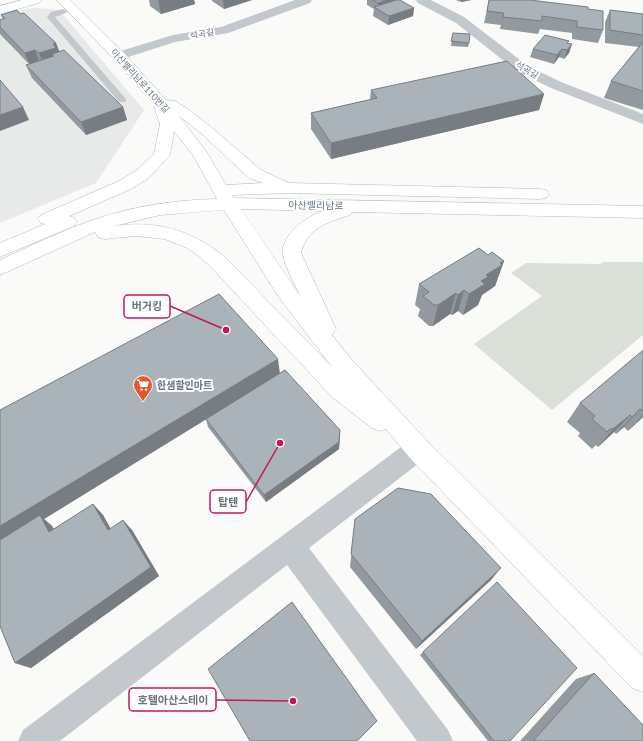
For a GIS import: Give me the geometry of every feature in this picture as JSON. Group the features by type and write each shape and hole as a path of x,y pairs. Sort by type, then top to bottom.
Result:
{"street":[{"path":"0,10 35,0"},
{"name":"석곡길","path":"119,56 173,39 224,30 306,0"},
{"name":"석곡길","path":"422,0 460,20 523,69 556,85 643,119"},
{"name":"아산밸리남로110번길","path":"63,6 119,56 158,98 200,154 225,197 285,291 343,365"},
{"path":"158,98 184,113 206,130 255,174 288,188"},
{"path":"0,240 125,185 143,174 162,155 168,124 158,98"},
{"name":"아산밸리남로","path":"3,261 132,214 190,205 225,197 288,188 643,197"},
{"name":"아산밸리남로","path":"225,197 362,206 643,212"},
{"path":"362,206 323,217 300,234 295,241 292,253 343,365 418,449 643,677"},
{"path":"3,261 104,233 120,231 153,231 171,234 182,238 198,246 219,263 340,390 418,449"},
{"path":"34,741 418,449"},
{"path":"290,546 437,741"}],"lane":[{"path":"63,6 51,17 122,100"}],"shaded area":[{"path":"37,8 59,10 144,110 96,183 0,223 0,16 26,9"},
{"path":"604,262 643,262 643,335 552,410 474,344 542,296 511,273 526,263 600,264"}],"building":[{"path":"373,0 387,0 378,3"},
{"path":"400,0 414,8 389,16 374,7"},
{"path":"489,0 530,0 588,7 588,9 603,11 603,30 577,27 577,21 542,16 542,21 503,17 504,13 487,11"},
{"path":"17,10 20,14 24,13 56,43 53,44 56,48 39,53 35,50 25,53 0,27 0,20 5,18 1,15"},
{"path":"610,10 643,14 643,35 610,30"},
{"path":"453,33 470,34 469,43 451,41"},
{"path":"545,35 569,41 567,43 572,44 567,50 562,49 557,55 533,49"},
{"path":"643,42 643,91 611,81"},
{"path":"64,50 123,107 81,122 26,65 54,56 52,54"},
{"path":"507,61 544,94 331,143 311,113 377,98 371,90"},
{"path":"0,80 23,107 0,115"},
{"path":"479,248 488,255 492,252 504,261 500,263 502,265 486,275 488,277 481,281 485,284 469,294 464,290 458,295 456,293 438,305 434,305 423,296 429,292 419,284"},
{"name":"한샘할인마트","path":"219,294 278,359 0,526 0,410"},
{"path":"642,351 643,411 640,409 632,417 630,415 607,432 592,419 595,416 580,403"},
{"path":"285,370 340,430 339,442 264,495 206,419"},
{"path":"398,488 431,494 501,568 422,641 351,554 355,519"},
{"path":"93,504 108,530 123,520 151,567 15,663 0,626 0,540 40,515 49,532"},
{"path":"497,582 577,668 510,741 494,741 423,652"},
{"path":"292,602 377,721 357,741 250,741 208,669"},
{"path":"594,673 643,725 643,741 533,741"}],"place":[{"name":"버거킹","path":"226,330"},
{"name":"한샘할인마트","path":"143,402"},
{"name":"탑텐","path":"280,443"},
{"name":"호텔아산스테이","path":"293,701"}]}
